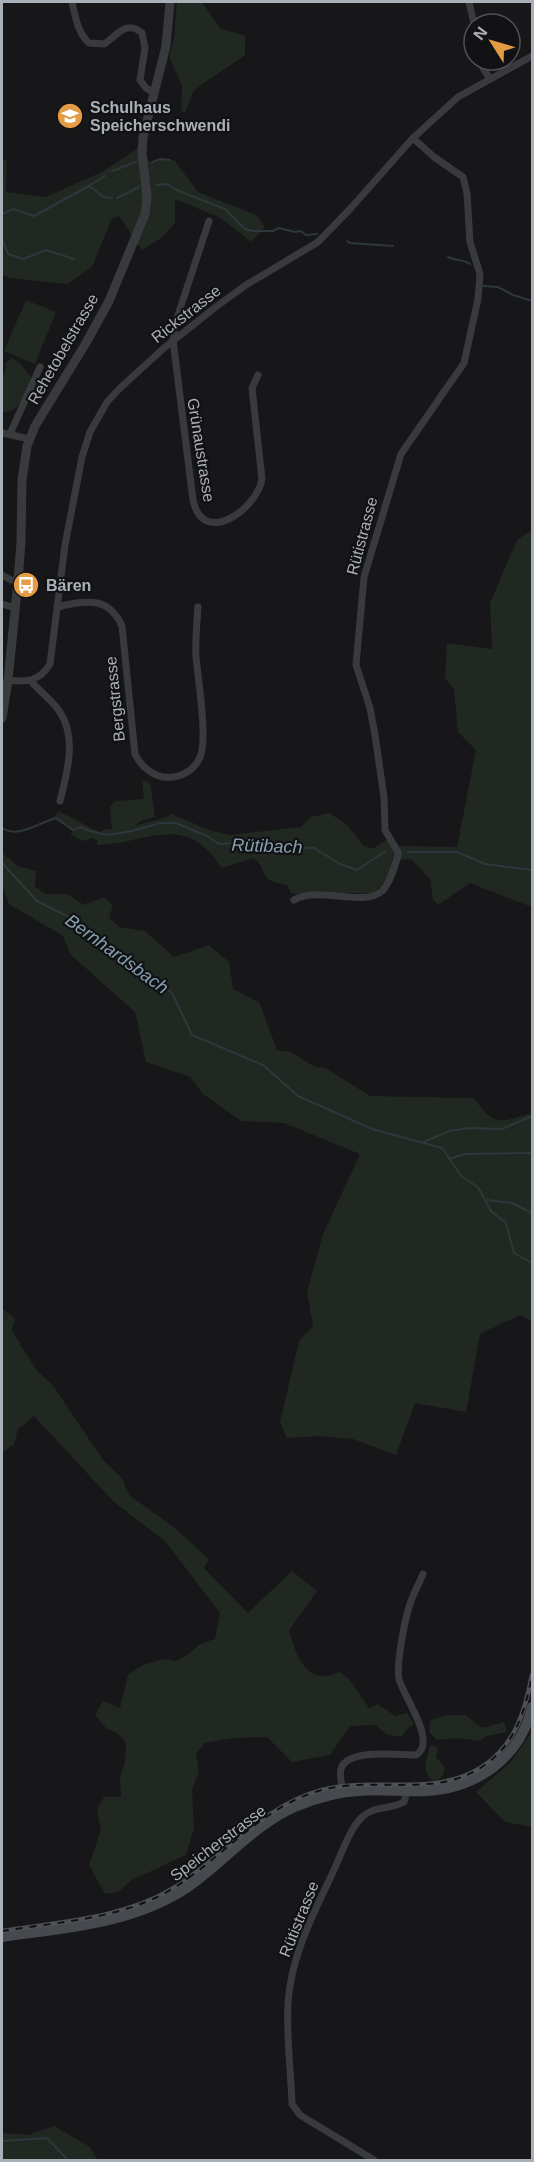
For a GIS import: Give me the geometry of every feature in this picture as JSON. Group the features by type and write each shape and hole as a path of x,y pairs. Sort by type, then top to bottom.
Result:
{"main road":[{"name":"Speicherstrasse","path":"2,1937 100,1923 159,1904 200,1879 249,1837 282,1814 310,1801 343,1792 439,1790 462,1785 494,1768 513,1748 522,1734 532,1707"}],"street":[{"path":"72,2 79,27 89,43 104,45 120,30 128,27 133,27 142,33 145,48 140,80 154,93"},
{"name":"Rehetobelstrasse","path":"2,718 18,581 22,480 30,439 35,426 100,318 141,226 147,197 142,153 143,137 166,46 170,2"},
{"name":"Rickstrasse","path":"31,681 42,674 50,664 57,607 82,458 97,417 119,389 173,340 246,285 318,242 413,138 458,97 532,56"},
{"path":"486,72 490,79"},
{"name":"Rütistrasse","path":"294,900 306,895 363,897 381,892 388,883 398,856 385,830 384,797 375,735 370,708 356,664 364,577 401,454 464,363 478,299 480,274 470,242 467,193 463,177 434,157 413,138"},
{"name":"Grünaustrasse","path":"209,221 176,321 173,340 195,511 210,522 220,523 230,519 251,502 260,489 262,479 252,388 258,375"},
{"path":"30,439 6,434 40,367"},
{"path":"2,575 10,580 18,581"},
{"name":"Bergstrasse","path":"57,607 89,601 111,610 117,616 122,626 135,754 139,762 149,771 166,777 184,775 194,766 202,750 196,654 198,607"},
{"path":"2,604 15,608"},
{"path":"8,680 31,681 61,713 68,730 68,772 60,801"},
{"path":"343,1792 340,1770 351,1758 366,1755 416,1755 422,1750 423,1744 418,1722 401,1687 398,1673 410,1605 423,1574"},
{"name":"Rütistrasse","path":"374,2160 300,2115 292,2104 288,2004 292,1975 302,1938 354,1826 362,1816 370,1811 398,1806 404,1802 407,1791"}],"shaded area":[{"path":"177,2 202,2 220,28 245,36 245,55 194,90 185,113 181,110 182,85 169,57 174,38"},
{"path":"137,149 152,163 174,160 198,192 256,215 265,227 251,242 221,218 175,199 175,223 161,238 142,250 119,216 111,220 92,267 67,284 10,278 2,275 2,159 7,161 6,192 46,197 102,172"},
{"path":"26,300 56,312 35,364 4,351"},
{"path":"11,358 19,362 32,379 18,406 2,412 2,376 6,369 5,364"},
{"path":"532,530 532,907 470,883 438,905 433,900 430,879 411,859 400,860 399,846 457,847 476,750 458,732 454,689 445,678 447,643 492,649 490,603 517,540"},
{"path":"142,780 150,783 155,817 141,821 131,829 171,814 212,831 230,835 301,827 311,817 329,813 346,824 363,845 372,849 387,840 395,852 392,868 385,881 373,893 291,893 287,885 267,878 254,858 222,868 208,851 194,840 180,835 166,834 97,845 98,841 92,838 83,841 71,835 72,830 54,819 58,811 99,832 112,829 110,807 115,801 144,799"},
{"path":"2,853 18,866 36,871 35,887 46,894 68,894 84,905 104,897 113,905 109,918 119,927 145,931 174,957 209,945 229,962 233,989 259,1002 277,1050 291,1052 315,1067 325,1068 370,1096 474,1098 487,1114 499,1120 532,1113 532,1321 520,1315 480,1334 466,1412 415,1403 396,1455 353,1439 319,1436 287,1438 280,1422 299,1341 313,1326 307,1292 323,1234 360,1154 284,1123 241,1121 203,1094 190,1077 146,1062 135,1012 70,954 63,936 9,904 2,886"},
{"path":"2,1309 15,1318 12,1331 37,1371 52,1384 103,1460 122,1478 129,1495 171,1525 209,1559 204,1568 248,1613 292,1571 317,1591 289,1630 300,1660 305,1667 317,1675 327,1676 340,1672 349,1679 369,1708 378,1704 395,1716 407,1713 414,1724 401,1737 388,1735 375,1725 350,1726 330,1755 292,1762 267,1737 233,1738 205,1743 196,1754 199,1772 192,1789 194,1828 186,1855 132,1880 118,1892 105,1894 89,1865 101,1830 97,1810 104,1797 121,1797 120,1778 125,1762 126,1742 117,1733 106,1728 95,1715 103,1701 120,1708 128,1675 143,1665 164,1659 176,1661 189,1654 200,1644 215,1639 220,1613 165,1541 114,1502 34,1416 18,1429 14,1444 2,1453"},
{"path":"450,1715 465,1715 482,1728 504,1722 507,1732 486,1736 480,1741 457,1738 437,1740 429,1732 430,1721"},
{"path":"532,1732 532,1827 505,1822 476,1792 510,1763"},
{"path":"431,1745 438,1747 436,1757 445,1767 443,1775 437,1782 428,1776 426,1771 426,1761"},
{"path":"54,2126 90,2147 98,2160 2,2160 2,2134 28,2135"}],"waterway":[{"path":"152,162 161,159 170,160"},
{"path":"112,171 136,162"},
{"path":"90,185 105,176"},
{"path":"157,185 168,184 174,189 225,209 245,229 273,231 279,228 295,232 301,231 306,235 317,234"},
{"path":"2,214 13,209 34,216 89,186 104,197 112,198"},
{"path":"117,198 139,187"},
{"path":"2,239 8,254 24,259 46,250 74,259"},
{"path":"347,241 393,246"},
{"path":"448,257 470,264"},
{"path":"483,286 498,287 532,301"},
{"name":"Rütibach","path":"2,828 8,831 22,831 56,818 73,830 81,827 108,835 160,823 176,823 207,836 219,844 246,842 278,847 314,848 340,864 357,870 386,851"},
{"name":"Rütibach","path":"408,852 457,852 485,864 532,870"},
{"name":"Bernhardsbach","path":"2,863 37,901 67,916 97,941 172,993 192,1035 263,1065 298,1096 372,1129 442,1148 462,1177 478,1187 491,1211 506,1223 514,1253 532,1263"},
{"path":"424,1142 449,1131 469,1128 502,1129 532,1116"},
{"path":"449,1159 465,1154 532,1153"},
{"path":"487,1200 512,1203 532,1213"},
{"path":"2,2141 47,2138 68,2160"}],"railway":[{"path":"2,1931 89,1918 153,1899 191,1876 262,1820 300,1798 322,1790 342,1786 424,1784 444,1782 464,1776 482,1767 503,1749 522,1715 532,1675"}],"place":[{"name":"Schulhaus Speicherschwendi","path":"70,116"},
{"name":"Bären","path":"26,585"}]}
